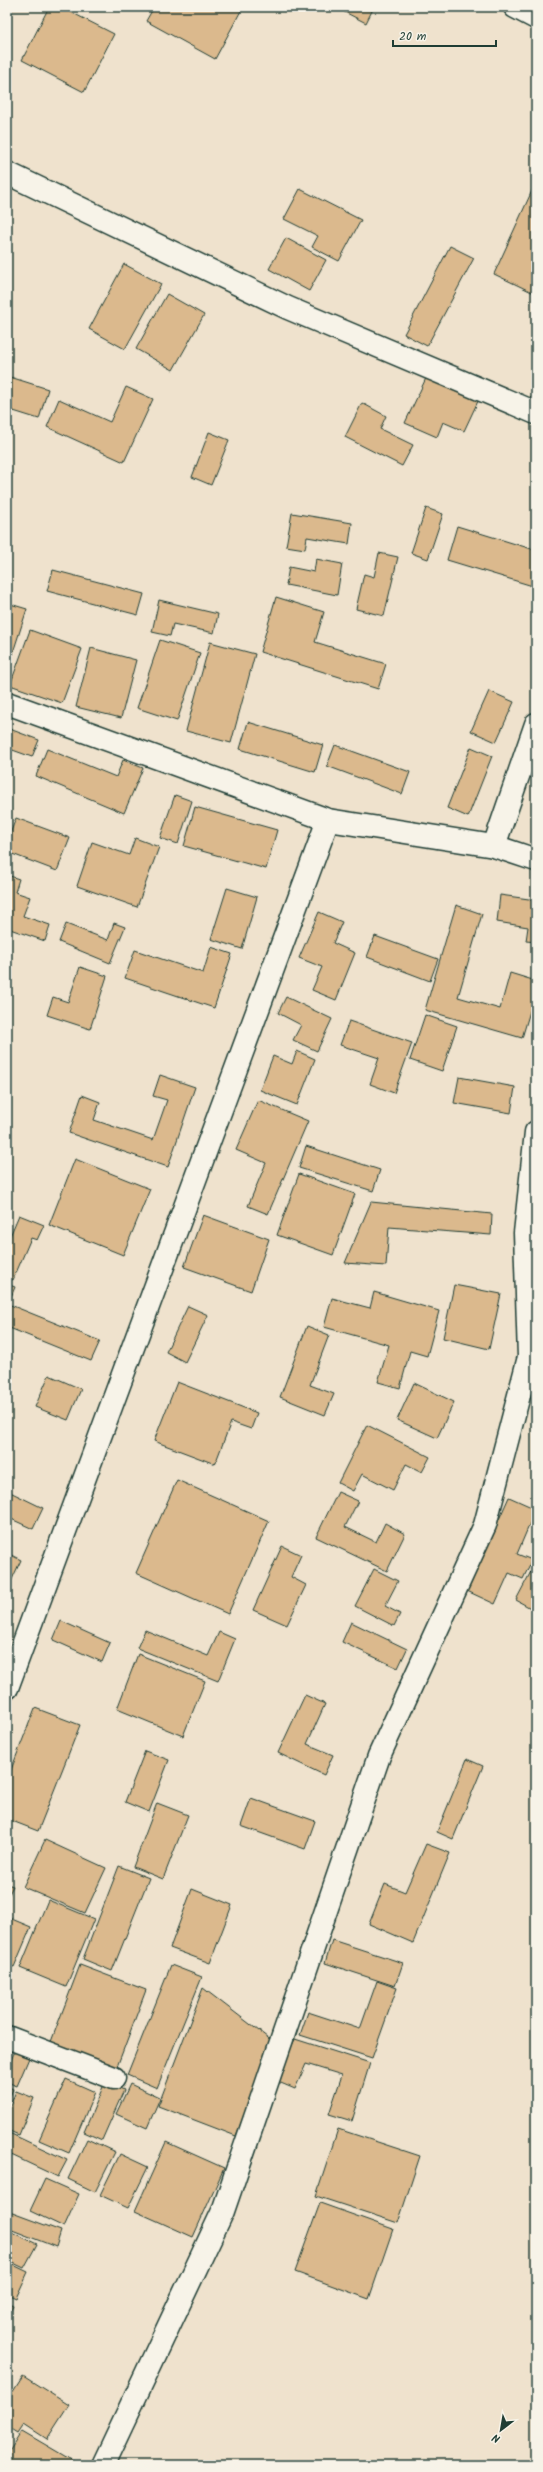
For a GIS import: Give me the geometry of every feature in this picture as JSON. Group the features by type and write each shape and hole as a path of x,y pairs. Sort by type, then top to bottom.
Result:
{"street":[{"path":"516,7 536,18"},
{"path":"7,173 288,308 536,413"},
{"path":"7,703 328,820 494,846 536,860"},
{"path":"494,846 536,724"},
{"path":"7,1688 328,820"},
{"path":"103,2465 223,2211 379,1756 485,1525 529,1358 525,1233 536,1132"},
{"path":"7,2037 114,2078"}],"building":[{"path":"49,7 61,7 114,34 84,92 22,60"},
{"path":"154,7 243,7 215,59 146,21"},
{"path":"335,7 374,7 366,23"},
{"path":"536,182 536,294 494,274"},
{"path":"300,189 361,220 339,261 312,247 318,236 284,219"},
{"path":"286,238 326,260 309,291 269,269"},
{"path":"450,246 474,258 427,346 404,334"},
{"path":"124,264 161,284 125,349 89,329"},
{"path":"167,294 204,315 173,370 136,349"},
{"path":"7,376 48,389 39,419 7,409"},
{"path":"427,376 479,399 464,431 443,422 437,437 405,423"},
{"path":"126,387 153,399 124,462 47,427 59,399 110,422"},
{"path":"362,403 386,416 380,429 413,445 402,466 345,437"},
{"path":"209,432 229,440 211,485 192,477"},
{"path":"426,508 443,514 428,559 411,553"},
{"path":"292,513 352,523 349,544 307,537 305,549 286,546"},
{"path":"457,526 535,550 536,545 536,587 447,560"},
{"path":"379,553 398,557 384,616 356,609 364,574 374,577"},
{"path":"316,559 342,564 337,595 286,585 289,567 314,572"},
{"path":"53,570 144,594 138,615 47,591"},
{"path":"276,597 324,612 315,642 386,664 378,689 260,652"},
{"path":"159,600 218,614 214,633 173,624 170,636 152,632"},
{"path":"7,603 27,609 7,671"},
{"path":"30,630 82,649 62,703 10,685"},
{"path":"160,640 200,653 177,721 137,708"},
{"path":"210,642 255,654 231,743 186,731"},
{"path":"91,648 136,660 121,718 76,707"},
{"path":"489,691 514,702 496,742 471,731"},
{"path":"248,722 323,745 315,772 240,749"},
{"path":"7,728 39,740 32,757 7,748"},
{"path":"335,745 410,772 402,794 327,766"},
{"path":"471,747 492,756 468,817 447,808"},
{"path":"47,749 116,777 123,760 143,768 124,813 36,776"},
{"path":"175,795 192,801 178,844 160,838"},
{"path":"195,807 277,830 266,869 184,846"},
{"path":"16,818 70,838 57,871 7,852 7,842"},
{"path":"135,838 159,847 137,907 77,886 92,842 129,855"},
{"path":"7,875 19,879 15,892 30,897 23,916 50,925 45,941 7,928"},
{"path":"227,888 257,897 242,949 211,939"},
{"path":"500,895 536,900 536,942 526,941 528,927 497,922"},
{"path":"456,905 482,914 458,997 500,1009 510,973 536,981 536,991 522,1038 425,1010"},
{"path":"319,912 342,922 333,943 355,953 336,1000 312,990 322,967 299,958"},
{"path":"114,923 125,927 110,963 59,942 66,924 108,940"},
{"path":"375,936 438,959 430,981 367,957"},
{"path":"211,947 232,954 214,1008 125,978 135,950 203,973"},
{"path":"80,967 107,976 90,1029 47,1015 53,997 68,1002"},
{"path":"286,997 332,1019 317,1051 293,1040 301,1025 278,1013"},
{"path":"425,1015 457,1026 442,1071 410,1060"},
{"path":"349,1021 412,1043 394,1093 370,1084 379,1058 340,1045"},
{"path":"297,1051 315,1059 297,1105 260,1090 273,1056 292,1064"},
{"path":"160,1075 195,1087 168,1167 69,1133 82,1095 100,1102 94,1120 153,1140 167,1100 153,1096"},
{"path":"459,1077 515,1087 511,1113 454,1103"},
{"path":"258,1100 308,1121 268,1214 248,1206 266,1163 236,1150"},
{"path":"306,1146 380,1170 373,1191 299,1168"},
{"path":"75,1159 150,1189 123,1255 49,1225"},
{"path":"299,1174 355,1194 333,1255 277,1235"},
{"path":"371,1202 492,1214 491,1235 389,1227 386,1266 345,1263"},
{"path":"19,1215 44,1225 37,1240 31,1238 13,1280 7,1277 7,1243"},
{"path":"203,1215 269,1239 251,1291 184,1267"},
{"path":"7,1284 15,1287 8,1304 100,1341 91,1361 7,1327"},
{"path":"454,1285 501,1294 489,1349 443,1338"},
{"path":"374,1292 439,1311 427,1356 410,1351 400,1388 378,1382 389,1345 324,1327 332,1298 370,1308"},
{"path":"188,1306 208,1315 185,1362 166,1352"},
{"path":"307,1326 329,1335 310,1385 334,1394 325,1415 280,1397"},
{"path":"49,1375 81,1389 68,1420 35,1407"},
{"path":"177,1382 257,1413 251,1429 231,1422 215,1464 154,1441"},
{"path":"414,1383 454,1402 437,1438 397,1420"},
{"path":"367,1425 430,1457 422,1472 406,1464 393,1490 362,1474 353,1491 338,1483"},
{"path":"177,1480 269,1521 228,1614 136,1573"},
{"path":"8,1491 43,1508 33,1529 7,1517"},
{"path":"338,1492 358,1501 345,1527 376,1542 385,1523 405,1534 387,1571 316,1537"},
{"path":"509,1497 536,1509 517,1554 532,1560 523,1579 509,1573 495,1604 467,1591"},
{"path":"282,1546 301,1555 291,1577 306,1585 287,1625 253,1610"},
{"path":"7,1553 21,1560 7,1590"},
{"path":"536,1562 536,1611 516,1600"},
{"path":"374,1569 398,1581 385,1606 400,1614 394,1626 355,1606"},
{"path":"61,1621 110,1643 102,1662 53,1640"},
{"path":"351,1622 407,1649 398,1668 342,1642"},
{"path":"145,1630 208,1656 219,1632 235,1639 218,1681 137,1648"},
{"path":"138,1654 205,1681 183,1736 117,1709"},
{"path":"305,1695 325,1704 307,1744 333,1755 324,1775 278,1753"},
{"path":"35,1708 80,1725 38,1831 7,1819 7,1780"},
{"path":"145,1751 169,1760 149,1812 125,1802"},
{"path":"467,1759 483,1766 453,1839 437,1832"},
{"path":"251,1798 315,1821 305,1849 241,1826"},
{"path":"157,1803 188,1815 163,1879 133,1867"},
{"path":"45,1840 106,1868 85,1913 23,1887"},
{"path":"426,1844 450,1853 413,1943 369,1924 385,1884 405,1892"},
{"path":"119,1866 149,1878 112,1971 83,1959"},
{"path":"7,1884 13,1886 7,1898"},
{"path":"192,1889 232,1905 210,1963 170,1948"},
{"path":"48,1900 94,1919 66,1987 20,1968"},
{"path":"7,1917 31,1927 14,1967 7,1965"},
{"path":"332,1940 403,1963 395,1986 325,1963"},
{"path":"80,1965 146,1990 115,2072 49,2047"},
{"path":"171,1965 202,1977 157,2088 127,2075"},
{"path":"377,1981 397,1988 372,2058 300,2035 308,2012 360,2029"},
{"path":"203,1988 272,2041 236,2136 158,2106"},
{"path":"295,2039 370,2063 352,2121 329,2114 342,2075 306,2064 295,2089 276,2081"},
{"path":"17,2045 32,2051 17,2086 7,2082 7,2071"},
{"path":"66,2079 95,2092 69,2153 39,2140"},
{"path":"105,2082 124,2090 102,2140 84,2132"},
{"path":"130,2084 160,2098 147,2128 116,2114"},
{"path":"7,2086 13,2089 7,2104"},
{"path":"16,2091 34,2098 19,2135 7,2130 7,2114"},
{"path":"338,2129 420,2156 398,2223 316,2196"},
{"path":"7,2132 67,2160 58,2177 7,2153"},
{"path":"87,2139 115,2152 95,2192 68,2179"},
{"path":"166,2142 224,2168 193,2237 135,2211"},
{"path":"120,2154 148,2167 128,2208 100,2195"},
{"path":"45,2179 79,2194 64,2227 30,2211"},
{"path":"320,2203 393,2229 369,2299 295,2272"},
{"path":"7,2211 61,2231 56,2247 7,2228"},
{"path":"7,2230 37,2244 24,2268 7,2260"},
{"path":"7,2262 28,2272 16,2298 7,2294"},
{"path":"7,2302 13,2305 7,2319"},
{"path":"7,2368 14,2372 7,2384"},
{"path":"23,2376 69,2405 47,2439 24,2424 18,2433 7,2426 7,2401"},
{"path":"22,2431 80,2465 7,2465 7,2455"}]}
